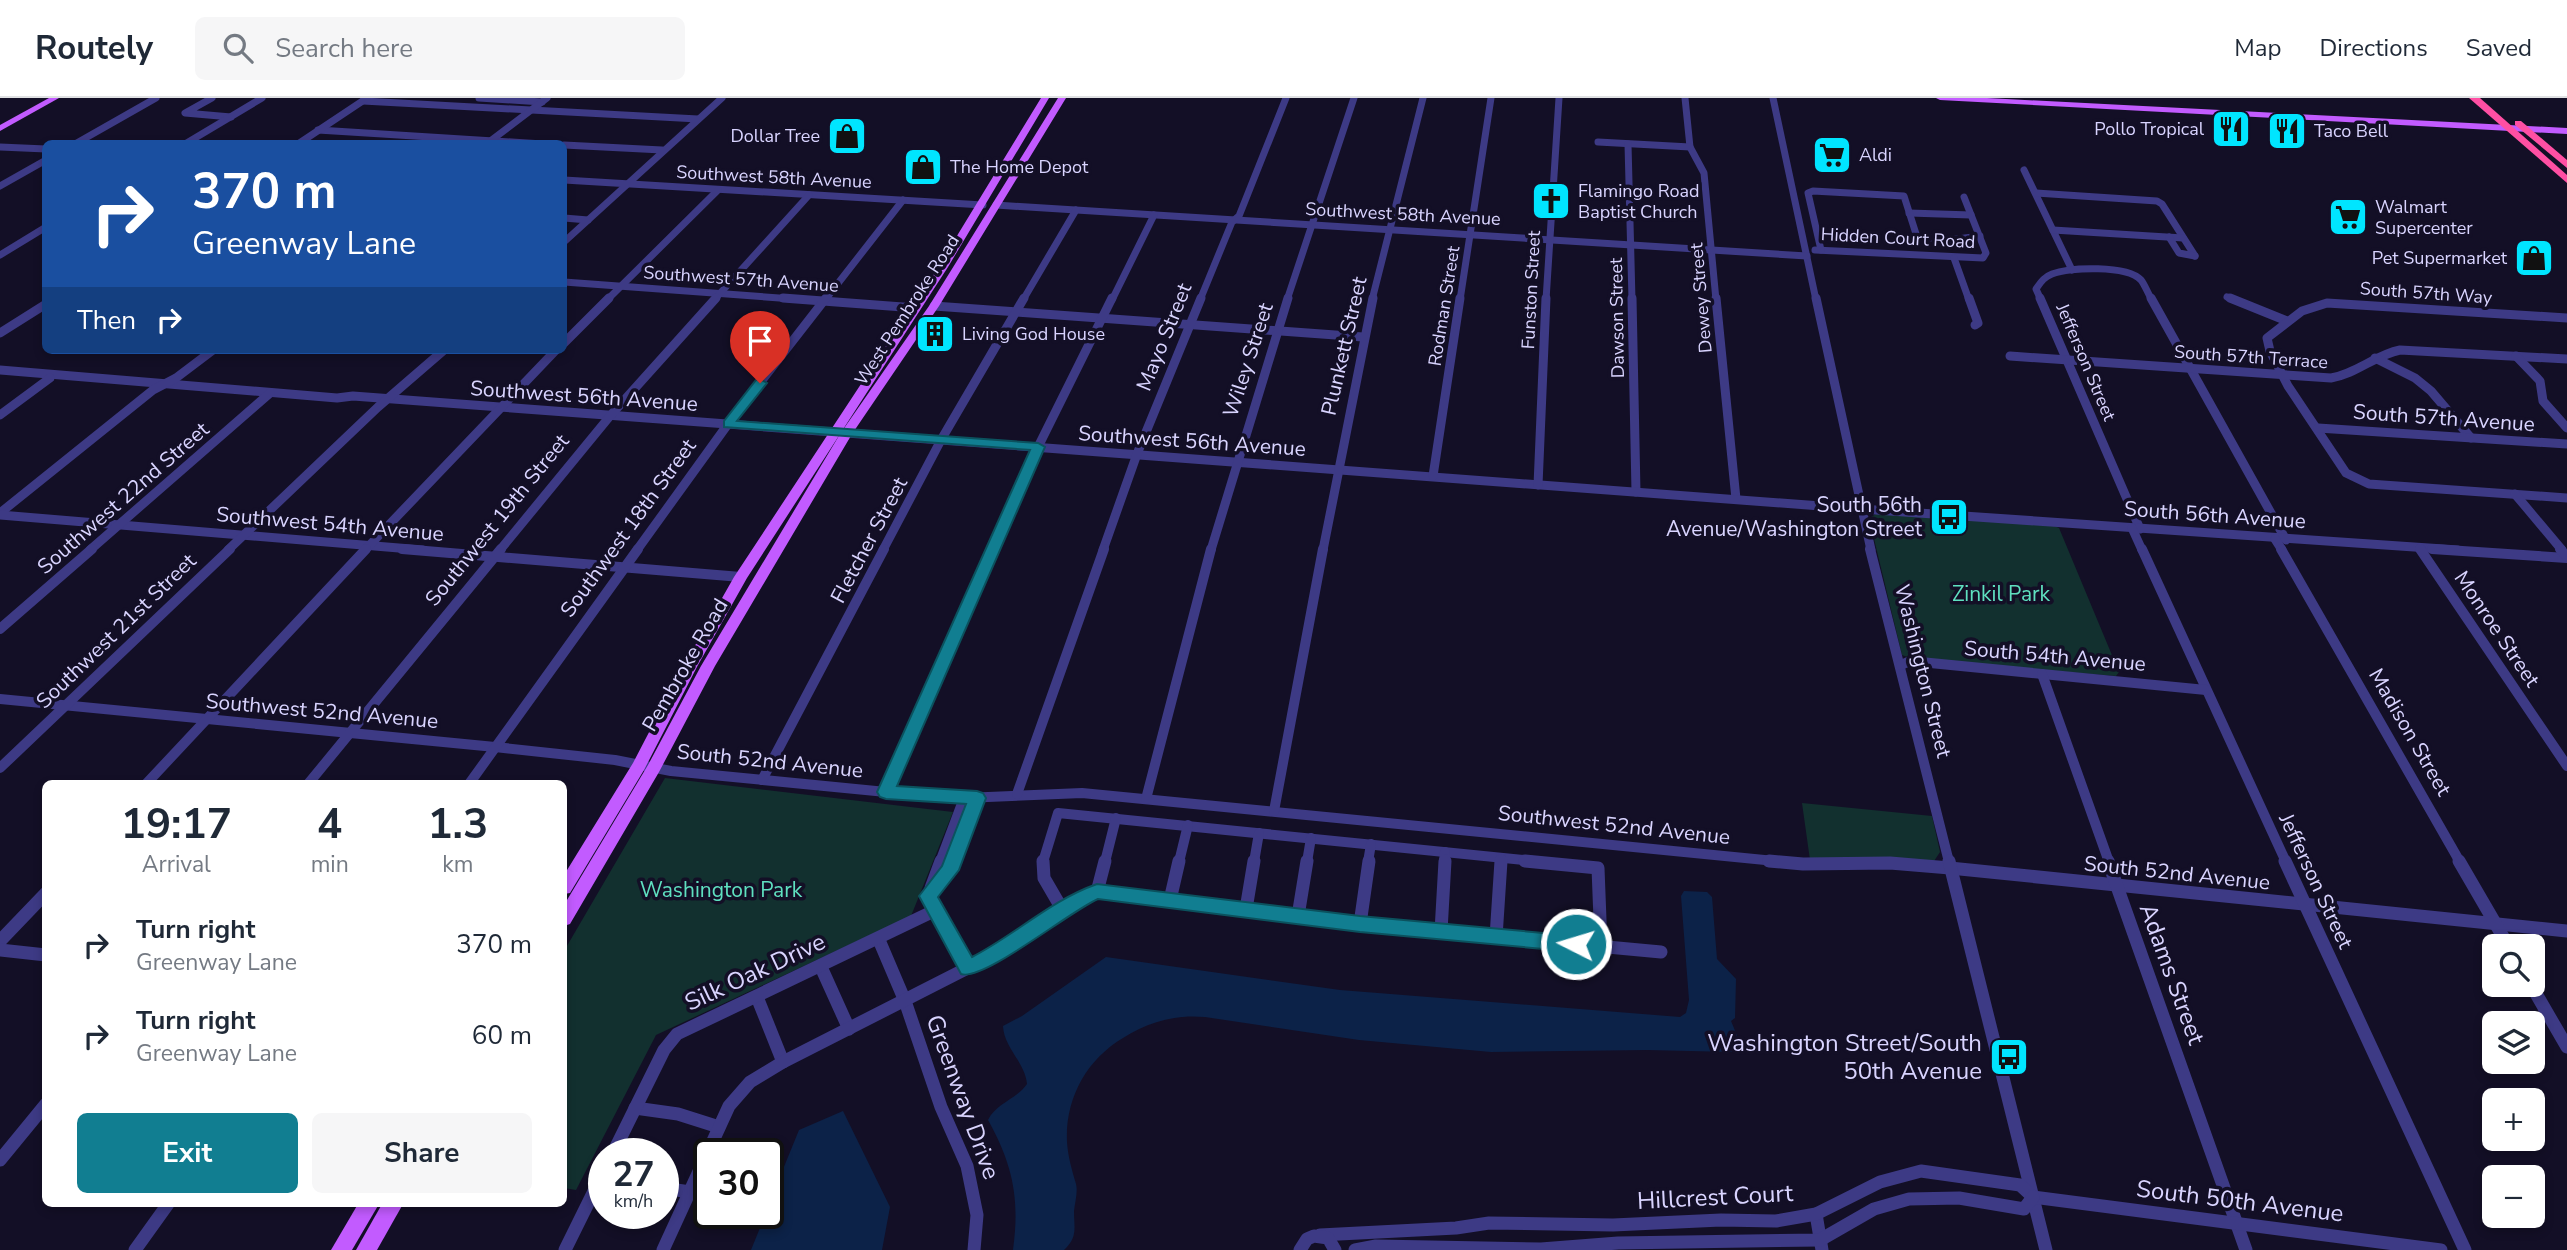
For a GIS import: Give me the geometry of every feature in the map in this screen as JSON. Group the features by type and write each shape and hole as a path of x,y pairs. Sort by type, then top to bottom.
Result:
{"highway":[{"path":"2474,98 2567,165"},
{"path":"2490,98 2567,180"}],"main road":[{"path":"0,122 43,98"},
{"path":"0,128 52,98"},
{"path":"974,239 972,237 986,215 986,208 982,205 1045,98"},
{"path":"996,205 1062,98"},
{"path":"1940,98 2512,124 2567,124"},
{"path":"2057,98 2512,124 2566,136"},
{"path":"996,205 994,197 1005,175 1002,171"},
{"name":"West Pembroke Road","path":"839,433 982,205"},
{"name":"West Pembroke Road","path":"839,433 934,306 996,205"},
{"path":"934,306 931,298 943,278 943,267"},
{"path":"906,344 906,337 920,317 916,307"},
{"name":"Pembroke Road","path":"567,913 646,767 691,665 741,577 839,433"},
{"name":"Pembroke Road","path":"567,884 646,767 772,560 839,433"},
{"path":"772,560 764,556 781,526 779,518"},
{"path":"729,631 728,619 746,586 741,577"},
{"path":"341,1250 367,1207"},
{"path":"366,1250 391,1207"}],"street":[{"path":"82,140 156,98"},
{"path":"212,98 185,113 231,117"},
{"path":"192,140 262,98"},
{"path":"479,98 545,100"},
{"path":"567,239 722,98"},
{"name":"Mayo Street","path":"1017,794 1137,454 1189,324 1239,216 1286,98"},
{"name":"Wiley Street","path":"1146,799 1236,462 1276,330 1314,225 1354,98"},
{"name":"Plunkett Street","path":"1274,811 1336,469 1363,337 1423,98"},
{"name":"Rodman Street","path":"1433,476 1491,98"},
{"name":"Funston Street","path":"1538,485 1549,239 1559,98"},
{"name":"Dewey Street","path":"1685,98 1690,148 1704,173 1735,499"},
{"name":"Washington Street","path":"1773,98 1860,509 2046,1250"},
{"path":"304,140 365,99 698,119"},
{"path":"492,140 545,100"},
{"path":"318,130 460,140"},
{"path":"1598,142 1690,148"},
{"name":"Dawson Street","path":"1628,144 1636,492"},
{"path":"567,145 662,150"},
{"path":"0,147 42,149"},
{"path":"0,186 42,162"},
{"path":"2024,170 2072,270"},
{"name":"Southwest 58th Avenue","path":"567,180 982,205"},
{"path":"567,339 718,190"},
{"path":"1821,250 1808,193 1821,191 1904,196 1917,237 1950,240 1980,236 1964,197"},
{"path":"2036,193 2157,201 2162,204 2195,256 2179,253 2169,237"},
{"name":"Southwest 19th Street","path":"311,780 610,416 809,195"},
{"name":"Southwest 18th Street","path":"472,780 728,424 903,200"},
{"name":"Southwest 58th Avenue","path":"996,205 1712,250 1807,252"},
{"name":"Fletcher Street","path":"762,780 942,440 1076,211"},
{"path":"1909,213 1971,215"},
{"path":"886,792 1038,447 1154,215"},
{"path":"567,218 587,220"},
{"path":"0,255 42,229"},
{"path":"2053,230 2183,238"},
{"name":"Hidden Court Road","path":"1807,252 1821,250 1973,260 1983,258 1986,253 1980,236"},
{"path":"1954,258 1978,323 1975,325"},
{"name":"Jefferson Street","path":"2072,270 2056,271 2044,276 2036,289 2206,690 2465,1250"},
{"name":"Madison Street","path":"2072,270 2127,273 2140,279 2280,539 2502,934"},
{"name":"Southwest 57th Avenue","path":"567,282 916,307"},
{"path":"2227,297 2287,321 2267,338 2268,351 2346,472 2355,479 2369,484 2567,498"},
{"name":"South 57th Way","path":"2287,321 2314,305 2327,303 2567,318"},
{"path":"0,333 42,306"},
{"path":"934,306 1363,337"},
{"path":"30,314 42,315"},
{"name":"South 57th Terrace","path":"2010,356 2283,376 2345,377 2386,351 2567,359"},
{"path":"0,514 165,383 207,354"},
{"name":"Southwest 21st Street","path":"0,768 387,399 439,354"},
{"path":"150,780 498,408 552,354"},
{"path":"2516,356 2540,381 2543,401 2567,428"},
{"path":"2375,358 2415,378 2431,391 2471,438"},
{"name":"Southwest 56th Avenue","path":"0,372 1860,509"},
{"name":"Southwest 56th Avenue","path":"0,372 50,378 120,380"},
{"path":"0,415 50,378"},
{"name":"Southwest 56th Avenue","path":"211,387 341,393 353,396"},
{"name":"Southwest 22nd Street","path":"0,629 270,393"},
{"name":"South 57th Avenue","path":"2318,428 2567,444"},
{"path":"2515,494 2567,557"},
{"name":"South 56th Avenue","path":"1860,509 2567,557"},
{"name":"Southwest 54th Avenue","path":"0,514 741,577"},
{"name":"Monroe Street","path":"2420,548 2567,766"},
{"name":"South 54th Avenue","path":"1901,665 1910,661 2206,690"},
{"name":"Adams Street","path":"2042,674 2246,1250"},
{"name":"Southwest 52nd Avenue","path":"0,699 495,747 615,760 646,767"},
{"name":"South 52nd Avenue","path":"646,767 971,798 1060,792 1274,811"},
{"path":"968,968 928,896 950,870 971,798"},
{"name":"Southwest 52nd Avenue","path":"1274,811 1803,863 1890,863 1950,868"},
{"path":"1062,909 1044,878 1042,864 1058,813 1598,868 1601,946"},
{"path":"1097,892 1116,818"},
{"path":"1170,900 1188,825"},
{"path":"1245,909 1259,833"},
{"path":"1298,916 1311,838"},
{"path":"1360,924 1371,844"},
{"path":"1441,931 1445,852"},
{"path":"1496,937 1501,858"},
{"name":"South 52nd Avenue","path":"1950,868 2567,931"},
{"path":"663,1250 719,1126 740,1091 783,1062 1003,950 1062,909 1097,892 1360,924 1661,952"},
{"path":"0,942 42,897"},
{"name":"Silk Oak Drive","path":"620,1138 664,1050 677,1034 879,940 936,910"},
{"name":"Greenway Drive","path":"879,940 905,1001 941,1107 971,1180 977,1215 974,1250"},
{"path":"0,950 42,955"},
{"path":"821,967 849,1029"},
{"path":"757,997 783,1062"},
{"path":"2538,997 2567,1047"},
{"path":"635,1108 678,1114 719,1126"},
{"path":"0,1160 42,1109"},
{"name":"Hillcrest Court","path":"1320,1235 1456,1228 1489,1223 1776,1221 1816,1214 1880,1182 1921,1171 2020,1185 2033,1197"},
{"path":"679,1190 690,1192"},
{"path":"1821,1245 1846,1223 1892,1202 1929,1196 2024,1209 2033,1197"},
{"name":"South 50th Avenue","path":"2033,1197 2441,1250"},
{"path":"565,1250 588,1205"},
{"path":"135,1250 166,1207"},
{"path":"1816,1214 1821,1245"},
{"path":"1300,1250 1305,1240 1320,1235 1328,1238 1335,1250"},
{"name":"Hillcrest Court","path":"1355,1250 1376,1246 1541,1249 1618,1243 1821,1245"}],"green space":[{"name":"Zinkil Park","path":"1878,513 2050,524 2059,528 2119,672 2116,676 1913,659 1902,655 1869,518"},
{"name":"Washington Park","path":"665,778 953,812 911,916 656,1035 603,1138 588,1138 588,1167 576,1190 567,1188 567,946"},
{"path":"1802,803 1932,816 1940,852 1934,861 1877,857 1810,860"}],"water":[{"path":"1684,891 1707,892 1712,897 1717,959 1736,979 1735,1018 1731,1021 1741,1045 1733,1052 1491,1052 1359,1040 1205,1017 1162,1020 1132,1032 1098,1057 1080,1082 1074,1096 1067,1126 1069,1158 1077,1187 1071,1241 1064,1250 1013,1250 1015,1198 1009,1167 988,1120 996,1109 1018,1094 1027,1084 1023,1069 1004,1034 1003,1026 1022,1016 1106,957 1340,990 1680,1017 1686,1013 1689,1000 1681,896"},
{"path":"843,1111 890,1207 882,1250 751,1250 760,1229 784,1229 784,1167 799,1130"}],"place":[{"name":"Pollo Tropical","path":"2231,129"},
{"name":"Taco Bell","path":"2287,131"},
{"name":"Dollar Tree","path":"847,136"},
{"name":"Aldi","path":"1832,155"},
{"name":"The Home Depot","path":"923,167"},
{"name":"Flamingo Road Baptist Church","path":"1551,201"},
{"name":"Walmart Supercenter","path":"2348,217"},
{"name":"Pet Supermarket","path":"2534,258"},
{"name":"Living God House","path":"935,334"},
{"name":"South 56th Avenue/Washington Street","path":"1949,517"},
{"name":"Washington Street/South 50th Avenue","path":"2009,1057"}],"route":[{"path":"760,383 728,424 1038,447 886,792 977,798 950,870 928,896 968,968 1003,950 1074,901 1097,892 1360,924 1576,944"}]}
